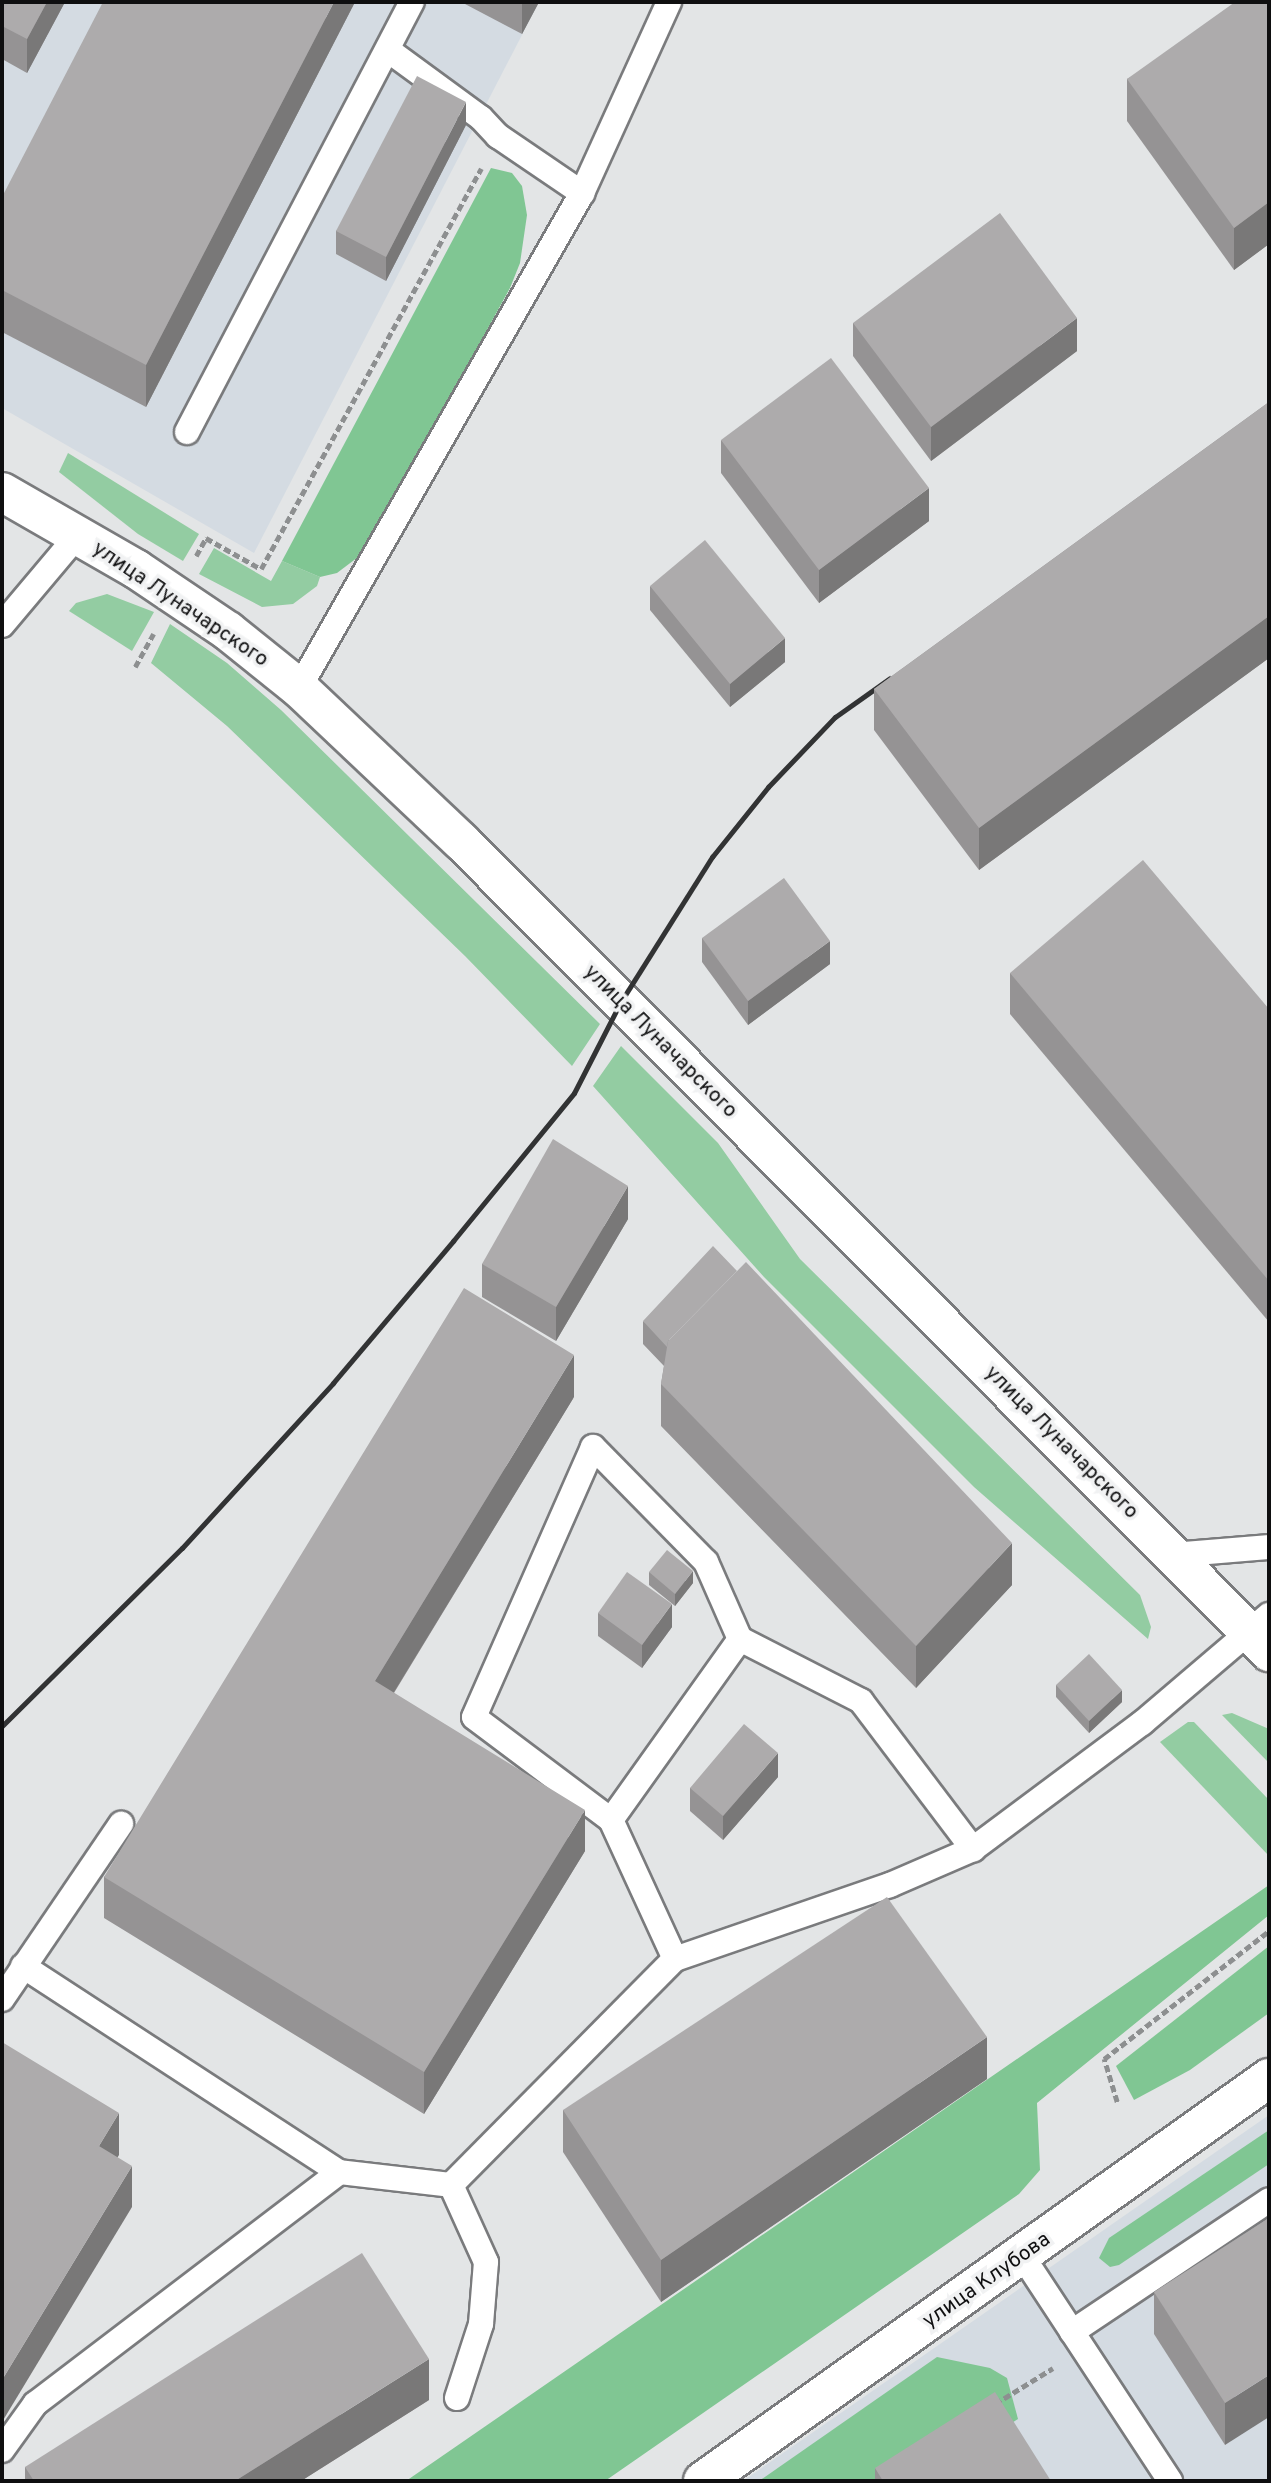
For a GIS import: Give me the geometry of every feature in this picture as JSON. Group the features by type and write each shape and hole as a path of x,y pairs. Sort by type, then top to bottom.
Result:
{"street":[{"name":"улица Луначарского","path":"2,492 228,631 299,688 461,841 1172,1555 1263,1633"},
{"name":"улица Клубова","path":"703,2481 1023,2257 1269,2078"}],"lane":[{"path":"187,432 412,2"},
{"path":"299,688 582,193 669,2"},
{"path":"388,50 481,118 498,136 582,193"},
{"path":"2,625 77,536"},
{"path":"675,1959 611,1820 474,1717 593,1447 706,1562 740,1639 861,1701 973,1849"},
{"path":"1172,1555 1269,1547"},
{"path":"451,2185 675,1959 890,1885 973,1849 1263,1633"},
{"path":"611,1820 740,1639"},
{"path":"2,1999 121,1824"},
{"path":"23,1966 339,2172 451,2185"},
{"path":"2,2449 35,2404 339,2172"},
{"path":"451,2185 486,2262 481,2324 457,2398"},
{"path":"1078,2340 1269,2200"},
{"path":"1023,2257 1170,2481"}],"path":[{"path":"194,561 206,538 261,569 498,136"},
{"path":"135,667 154,632"},
{"path":"1117,2102 1104,2059 1269,1931"},
{"path":"990,2407 1078,2340"}],"shaded area":[{"path":"2,2 539,2 254,553 2,408"},
{"path":"1269,2115 1269,2481 743,2481"}],"green space":[{"path":"491,168 512,173 522,186 527,215 520,263 510,288 366,551 337,573 320,577 282,561"},
{"path":"68,453 199,534 183,561 138,534 59,472"},
{"path":"214,548 271,581 282,561 320,577 317,586 293,604 262,607 199,574"},
{"path":"107,594 154,612 132,651 69,611 76,603"},
{"path":"170,624 227,663 281,710 600,1024 572,1066 465,956 227,726 151,663"},
{"path":"621,1046 718,1143 800,1259 1140,1595 1151,1627 1148,1639 974,1487 764,1277 593,1086"},
{"path":"1232,1713 1269,1729 1269,1763 1222,1715"},
{"path":"1188,1722 1194,1722 1269,1800 1269,1856 1160,1742"},
{"path":"1269,1885 1269,1915 1037,2103 1040,2170 1019,2194 605,2481 406,2481"},
{"path":"1269,1946 1269,2013 1190,2070 1134,2100 1116,2066"},
{"path":"1269,2130 1269,2164 1119,2265 1110,2267 1099,2258 1109,2238"},
{"path":"937,2357 990,2368 1007,2378 1018,2419 919,2481 759,2481"}],"building":[{"path":"2,2 47,2 27,39 2,26"},
{"path":"103,2 334,2 146,365 2,290 2,197"},
{"path":"1235,2 1269,2 1269,202 1234,228 1127,79"},
{"path":"417,76 466,102 386,257 336,231"},
{"path":"1000,213 1077,318 931,427 853,323"},
{"path":"831,358 929,488 819,570 721,440"},
{"path":"1269,402 1269,616 979,828 874,689"},
{"path":"705,540 785,638 730,684 650,586"},
{"path":"1143,860 1269,1009 1269,1281 1010,973"},
{"path":"784,878 830,941 748,1001 702,938"},
{"path":"553,1139 628,1186 556,1307 482,1264"},
{"path":"713,1246 737,1271 668,1341 667,1347 643,1321"},
{"path":"746,1262 1012,1543 916,1646 661,1384 668,1341"},
{"path":"464,1288 574,1355 375,1681 585,1810 424,2072 104,1877"},
{"path":"667,1550 693,1571 675,1594 649,1572"},
{"path":"627,1572 672,1604 642,1645 598,1613"},
{"path":"1089,1654 1122,1690 1089,1721 1056,1685"},
{"path":"744,1724 778,1753 723,1816 690,1788"},
{"path":"887,1897 987,2037 661,2260 563,2110"},
{"path":"2,2042 119,2113 99,2146 132,2166 2,2380"},
{"path":"1269,2218 1269,2375 1225,2403 1154,2292"},
{"path":"362,2253 429,2359 235,2481 34,2481 25,2467"},
{"path":"995,2392 1051,2481 883,2481 875,2468"}],"railway":[{"path":"2,1726 182,1548 333,1383 574,1093 620,1003 712,857 768,787 835,717 890,678"}]}
